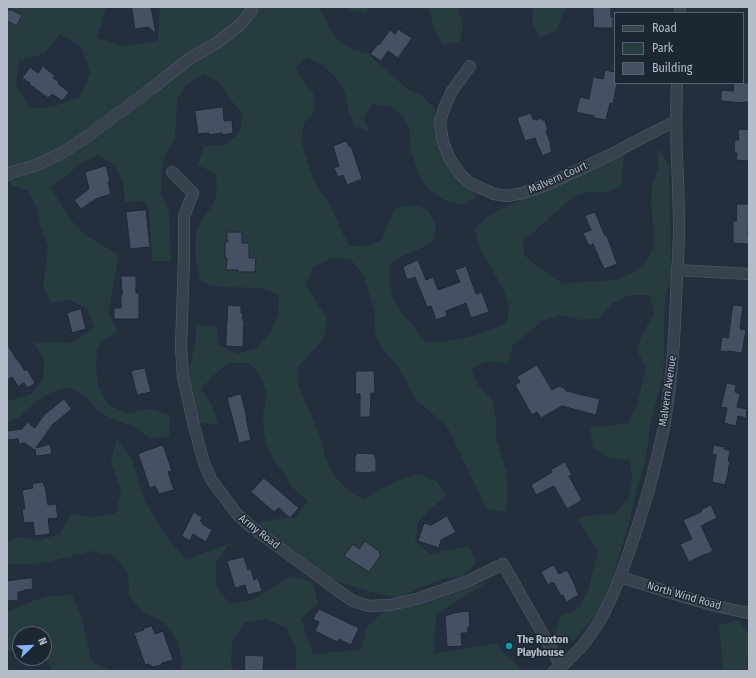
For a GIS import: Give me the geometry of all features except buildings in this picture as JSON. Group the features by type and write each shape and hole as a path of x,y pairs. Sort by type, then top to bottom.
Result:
{"street":[{"path":"7,175 12,172 34,166 60,154 85,138 189,59 218,42 241,24 252,10"},
{"name":"Malvern Court","path":"470,66 452,91 444,108 440,122 443,142 450,159 460,174 470,183 494,194 507,196 523,193 546,185 608,156 676,121"},
{"name":"Malvern Avenue","path":"558,669 576,654 594,630 610,601 634,540 657,460 664,425 672,368 675,330 679,229 676,121 677,84"},
{"name":"Army Road","path":"172,172 193,193 184,216 181,348 183,377 204,462 211,479 236,513 250,526 337,590 353,601 369,606 390,605 420,598 466,582 502,564 558,669"},
{"path":"677,270 749,274"},
{"name":"North Wind Road","path":"620,577 691,599 749,613"}],"green space":[{"path":"106,7 97,38 122,46 158,41 160,7 317,7 323,13 329,29 339,41 353,50 369,54 408,89 423,96 434,108 437,124 466,186 478,196 464,205 448,202 433,193 422,181 410,149 410,132 404,117 390,107 373,104 364,117 369,133 354,125 348,108 345,91 335,77 322,65 307,57 295,68 314,95 315,111 304,123 301,140 311,173 318,188 328,201 350,246 366,246 382,240 394,209 411,205 427,209 436,224 434,241 404,255 390,264 389,280 392,296 396,305 426,342 448,341 468,337 487,331 507,322 509,305 503,289 479,246 475,229 486,217 516,202 625,154 622,170 622,186 606,192 589,192 573,197 536,230 523,239 524,255 550,276 564,284 615,280 630,274 645,264 654,246 651,206 652,186 658,168 658,148 669,165 671,276 666,295 664,314 663,375 650,426 644,464 630,520 613,576 599,612 573,641 555,634 561,616 579,608 588,590 598,552 577,518 615,514 628,499 632,480 630,460 610,458 593,447 590,427 628,423 637,405 646,367 636,349 654,314 650,295 630,295 612,303 600,318 581,320 562,315 542,321 513,345 508,364 489,361 471,368 478,386 492,400 496,419 496,437 507,474 507,512 487,509 447,426 416,400 397,365 383,350 375,332 375,312 363,274 350,259 331,258 313,267 306,285 327,319 324,338 298,367 299,387 322,441 326,459 335,477 348,491 365,500 381,489 399,480 418,474 436,481 447,496 431,508 418,522 415,541 430,554 469,546 476,564 462,576 443,579 418,588 401,598 374,593 336,581 319,572 272,537 258,523 296,517 308,501 293,488 270,453 264,435 263,415 267,395 261,376 249,363 229,363 214,375 201,389 212,405 218,424 199,423 192,404 188,384 197,325 216,326 219,345 237,354 257,348 270,333 278,315 279,295 261,288 220,287 201,282 196,260 195,247 197,232 199,225 210,210 214,201 217,184 216,174 198,165 204,146 223,145 239,134 243,115 220,83 204,74 187,84 177,99 175,139 165,155 161,174 161,194 169,212 171,261 152,261 149,208 144,201 125,202 123,183 115,165 98,155 81,163 51,188 71,220 85,235 119,255 108,314 118,331 101,342 97,350 96,369 99,388 108,404 126,414 151,409 170,415 169,436 150,439 135,427 117,421 99,412 86,396 68,387 50,393 19,417 7,422 7,401 31,394 43,379 44,360 34,343 73,343 94,327 87,309 70,300 51,303 43,285 48,245 41,228 37,208 29,191 11,185 7,174 7,8","holes":["60,34 82,48 90,73 80,97 52,107 30,108 16,85 19,60 44,54"]},
{"path":"351,7 371,7 365,13 349,10"},
{"path":"427,7 458,7 463,27 459,42 443,45 435,31"},
{"path":"533,7 566,7 555,32 539,37 532,21"},
{"path":"117,439 131,457 144,500 171,543 186,559 229,544 216,563 216,585 229,604 252,600 291,576 313,582 318,604 301,619 313,654 361,650 367,627 384,611 424,604 489,581 436,615 434,654 496,643 504,654 513,660 522,671 296,671 296,649 287,628 266,619 244,623 232,642 231,665 233,671 181,671 182,665 178,642 165,623 144,613 129,595 128,573 114,556 92,551 47,562 24,565 7,563 7,542 16,537 38,541 60,534 71,514 94,517 116,513 121,491 111,461"},
{"path":"72,595 81,616 92,662 112,671 52,671 50,666 52,666 52,626 12,626 12,651 7,651 7,613 27,603 49,596"},
{"path":"739,620 749,636 747,671 722,671 723,666 719,625"}],"place":[{"name":"The Ruxton Playhouse","path":"509,646"}]}
